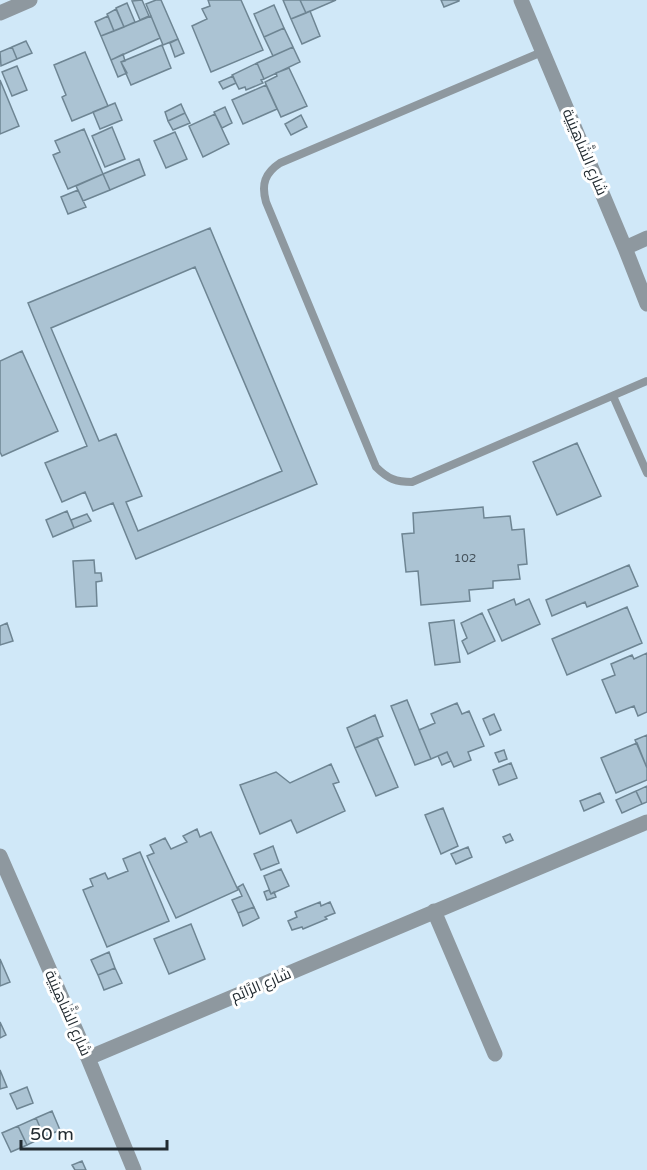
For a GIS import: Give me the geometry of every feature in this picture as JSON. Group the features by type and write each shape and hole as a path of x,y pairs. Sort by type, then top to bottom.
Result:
{"street":[{"name":"شارع الشَّاهِينِية","path":"521,0 647,304"},
{"path":"0,13 23,1"},
{"path":"625,248 647,238"},
{"name":"شارع الرَّائِم","path":"88,1058 647,822"},
{"name":"شارع الشَّاهِينِية","path":"0,856 134,1170"},
{"path":"434,911 495,1054"}],"lane":[{"path":"542,52 280,163 270,170 264,179 263,191 376,467 386,477 399,482 412,482 647,381"},
{"path":"613,396 647,473"}],"building":[{"path":"142,0 149,16 140,20 132,1"},
{"path":"161,0 178,39 163,45 146,4"},
{"path":"208,0 241,0 263,50 211,72 192,26 207,19 202,9 210,6"},
{"path":"283,0 300,0 306,13 291,19"},
{"path":"300,0 336,0 306,13"},
{"path":"441,0 459,0 459,1 444,7"},
{"path":"127,3 135,22 124,27 116,8"},
{"path":"274,5 284,28 264,37 254,14"},
{"path":"116,9 124,27 114,31 107,14"},
{"path":"310,11 320,36 302,44 291,19"},
{"path":"108,16 114,31 101,36 95,22"},
{"path":"151,16 160,38 111,60 101,36"},
{"path":"284,28 293,47 273,56 264,37"},
{"path":"178,39 184,53 175,57 170,43"},
{"path":"26,41 32,53 17,59 12,47"},
{"path":"162,45 171,68 131,85 121,62"},
{"path":"12,47 17,59 1,66 0,52"},
{"path":"293,47 300,62 264,79 257,63"},
{"path":"85,52 108,106 72,121 62,97 66,95 54,65"},
{"path":"123,54 125,61 121,62 127,73 118,77 111,60"},
{"path":"257,63 264,79 261,80 263,83 246,90 245,87 239,89 232,75"},
{"path":"17,66 27,90 12,96 2,72"},
{"path":"289,68 307,106 281,117 265,82 277,76 276,73"},
{"path":"233,76 236,83 223,89 219,82"},
{"path":"0,80 19,126 0,134"},
{"path":"266,85 277,109 243,124 232,100"},
{"path":"115,103 122,120 100,129 93,112"},
{"path":"181,104 185,113 168,121 165,112"},
{"path":"225,107 232,123 222,128 214,112"},
{"path":"185,113 190,123 173,130 168,121"},
{"path":"215,114 229,144 203,157 189,126"},
{"path":"301,115 307,127 291,135 285,124"},
{"path":"112,127 125,159 105,167 92,136"},
{"path":"84,129 103,174 68,189 53,155 60,152 55,141"},
{"path":"175,132 187,159 166,168 154,141"},
{"path":"139,159 145,175 110,190 103,174"},
{"path":"103,174 110,190 83,201 76,186"},
{"path":"78,190 86,207 68,214 61,197"},
{"path":"210,228 317,484 136,559 113,503 93,511 85,492 62,502 45,463 87,446 28,303","holes":["195,267 282,471 138,531 126,502 142,496 116,434 99,441 51,328"]},
{"path":"22,351 58,431 2,456 0,452 0,361"},
{"path":"577,443 601,496 557,515 533,462"},
{"path":"483,507 484,518 510,516 512,530 524,529 527,564 518,565 520,579 493,581 493,588 469,590 470,601 421,605 418,571 406,572 402,534 414,533 413,513"},
{"path":"67,511 74,528 53,537 46,520"},
{"path":"87,514 91,521 74,528 71,520"},
{"path":"94,560 95,573 101,573 102,581 96,582 97,606 76,607 73,561"},
{"path":"629,565 638,586 587,607 585,602 552,616 546,600"},
{"path":"514,599 516,605 529,599 540,624 502,641 488,610"},
{"path":"627,607 642,643 567,675 552,639"},
{"path":"482,613 495,641 468,654 462,641 467,638 461,623"},
{"path":"454,620 460,662 435,665 429,623"},
{"path":"7,623 13,641 0,645 0,626"},
{"path":"647,653 647,712 638,716 634,706 616,713 602,680 615,675 611,664 632,655 634,659"},
{"path":"407,700 431,759 415,765 391,706"},
{"path":"457,703 462,714 469,711 484,746 468,752 471,760 454,767 447,752 431,759 419,730 435,723 431,714"},
{"path":"494,714 501,730 490,735 483,719"},
{"path":"375,715 383,736 355,748 347,728"},
{"path":"647,735 647,768 635,740"},
{"path":"377,738 398,787 376,796 355,748"},
{"path":"637,743 647,768 647,780 616,793 601,758"},
{"path":"504,750 507,759 499,762 495,753"},
{"path":"447,752 451,761 442,765 438,756"},
{"path":"511,763 517,778 499,785 493,770"},
{"path":"331,764 339,782 333,784 345,811 297,833 291,820 260,834 240,785 276,772 290,783"},
{"path":"647,786 647,802 642,804 636,791"},
{"path":"636,791 642,804 622,813 616,800"},
{"path":"600,793 604,802 584,811 580,801"},
{"path":"443,808 458,846 441,854 425,815"},
{"path":"197,829 200,837 211,832 238,890 176,918 147,856 154,853 150,845 165,838 171,849 187,842 183,836"},
{"path":"510,834 513,840 506,843 503,837"},
{"path":"273,846 279,863 261,870 254,854"},
{"path":"468,847 472,857 456,864 451,854"},
{"path":"140,852 169,921 107,947 83,890 93,886 90,879 105,873 108,879 128,871 123,859"},
{"path":"281,869 289,886 271,894 264,876"},
{"path":"243,884 254,907 238,913 232,900 242,896 238,887"},
{"path":"269,890 271,894 274,892 276,897 267,900 264,892"},
{"path":"320,902 321,906 330,902 335,913 303,929 302,927 292,930 288,921 297,917 295,912"},
{"path":"254,907 259,918 243,926 238,913"},
{"path":"191,924 205,959 169,974 154,939"},
{"path":"109,952 115,968 98,975 91,960"},
{"path":"0,959 10,982 0,986"},
{"path":"115,968 122,983 104,990 98,975"},
{"path":"0,1022 6,1035 0,1038"},
{"path":"0,1070 7,1087 0,1089"},
{"path":"27,1087 33,1103 17,1109 10,1094"},
{"path":"52,1111 60,1130 44,1137 36,1118"},
{"path":"36,1118 44,1137 27,1145 18,1126"},
{"path":"18,1126 27,1145 11,1152 2,1133"},
{"path":"82,1161 86,1170 75,1170 72,1165"}]}
